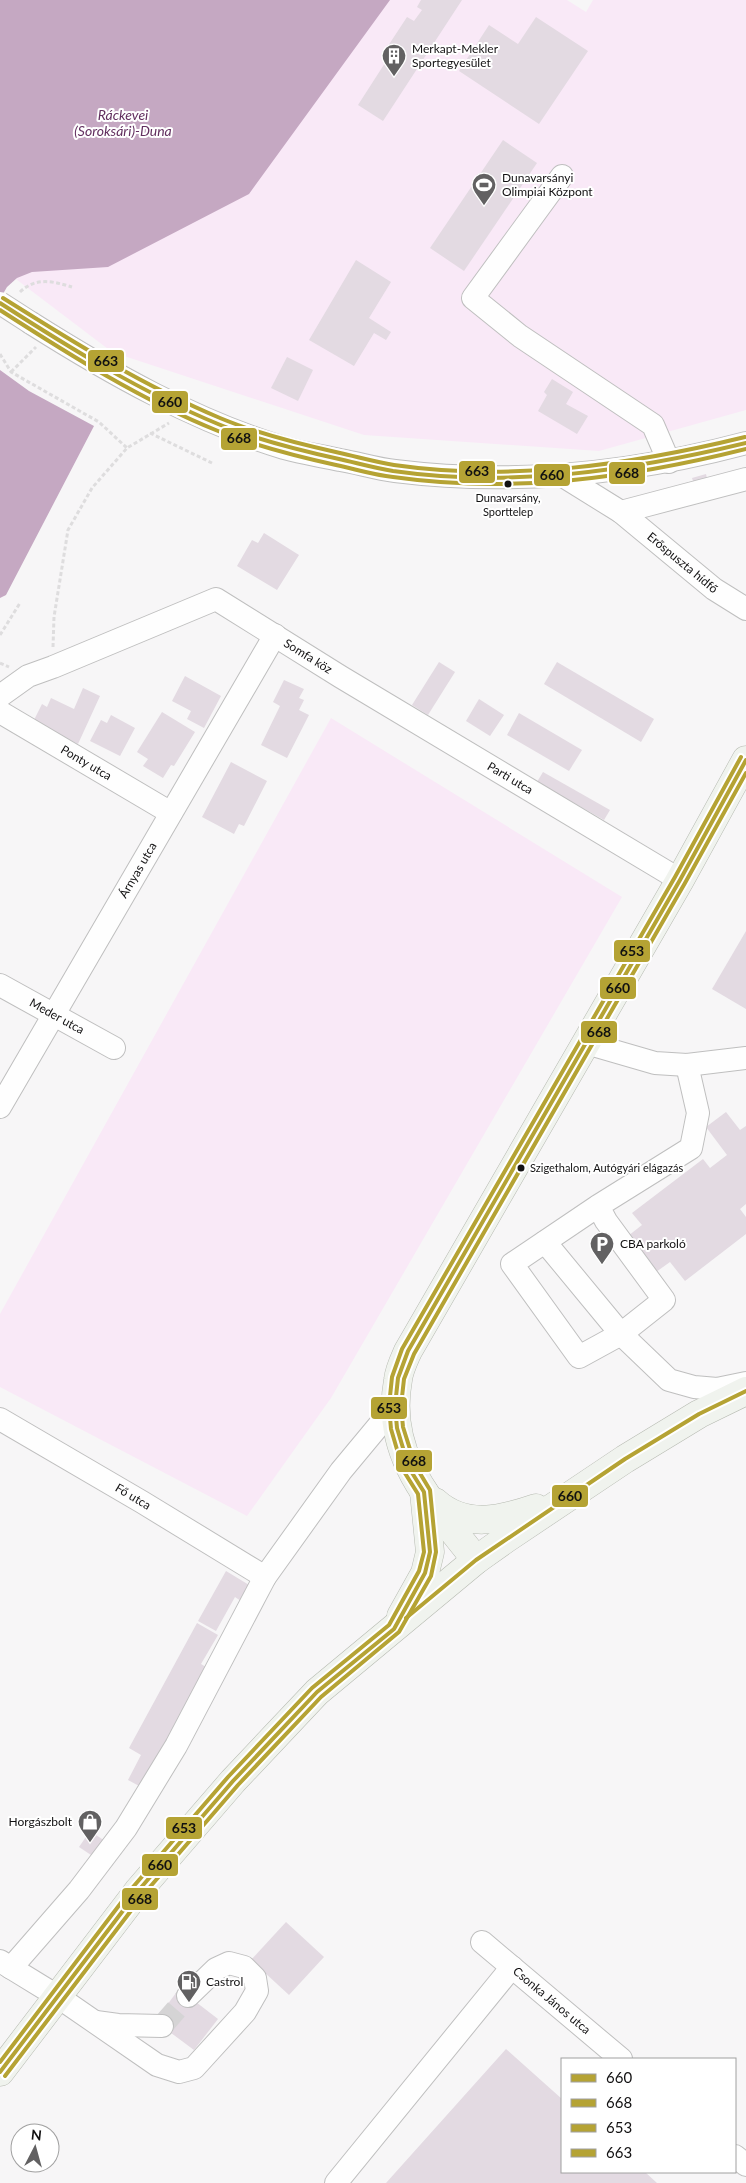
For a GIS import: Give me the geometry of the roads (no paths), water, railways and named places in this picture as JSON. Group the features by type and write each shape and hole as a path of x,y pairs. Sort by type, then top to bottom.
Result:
{"main road":[{"path":"476,1560 424,1492 409,1468 402,1448 395,1406 398,1378 408,1351 680,880 746,760"},
{"path":"0,2072 138,1891 233,1781 317,1692 476,1560 625,1459 699,1414 746,1391"},
{"path":"424,1492 452,1514 474,1520 509,1517 568,1497"},
{"path":"394,1629 425,1573 430,1552 424,1492"}],"street":[{"path":"562,176 473,298 520,336 653,425 669,462"},
{"path":"9,299 32,323 80,354 148,391 219,424 285,448 393,471 454,477 563,476 614,471 669,462 746,443"},
{"name":"Erőspuszta hídfő","path":"563,476 621,512 714,589 746,609"},
{"path":"621,512 746,479"},
{"path":"0,696 28,676 53,668 216,599 276,635"},
{"name":"Somfa köz","path":"276,635 341,677"},
{"name":"Árnyas utca","path":"0,1107 276,635"},
{"name":"Parti utca","path":"341,677 680,880"},
{"name":"Ponty utca","path":"0,712 171,813"},
{"name":"Meder utca","path":"0,985 114,1048"},
{"path":"586,1043 655,1063 686,1066 746,1058"},
{"path":"598,1206 606,1221 664,1300 621,1334 579,1357 512,1264 598,1206 691,1148 698,1113 686,1066"},
{"path":"545,1242 621,1334 668,1380 694,1388 717,1389 746,1383"},
{"path":"188,1996 216,1969 229,1964 244,1967 255,1978 257,1991 245,2012 194,2068 179,2072 157,2065 57,1996 5,1964 79,1890 126,1828 176,1746 265,1578 341,1470 395,1406"},
{"name":"Fő utca","path":"0,1419 142,1502 265,1578"},
{"name":"Csonka János utca","path":"482,1942 620,2058"},
{"path":"336,2183 512,1967"},
{"path":"93,2022 118,2025 162,2026"},
{"path":"736,2157 746,2165"}],"water":[{"name":"Ráckevei (Soroksári)-Duna","path":"0,0 390,0 249,194 108,267 32,272 17,278 7,287 0,299"},
{"path":"0,370 29,391 94,426 6,595 0,598"}],"tunnel":[{"path":"162,2026 188,1996"}],"place":[{"name":"Merkapt-Mekler Sportegyesület","path":"394,77"},
{"name":"Dunavarsányi Olimpiai Központ","path":"484,206"},
{"name":"Dunavarsány, Sporttelep","path":"508,484"},
{"name":"Szigethalom, Autógyári elágazás","path":"521,1168"},
{"name":"CBA parkoló","path":"602,1265"},
{"name":"Horgászbolt","path":"90,1843"},
{"name":"Castrol","path":"189,2003"}]}
